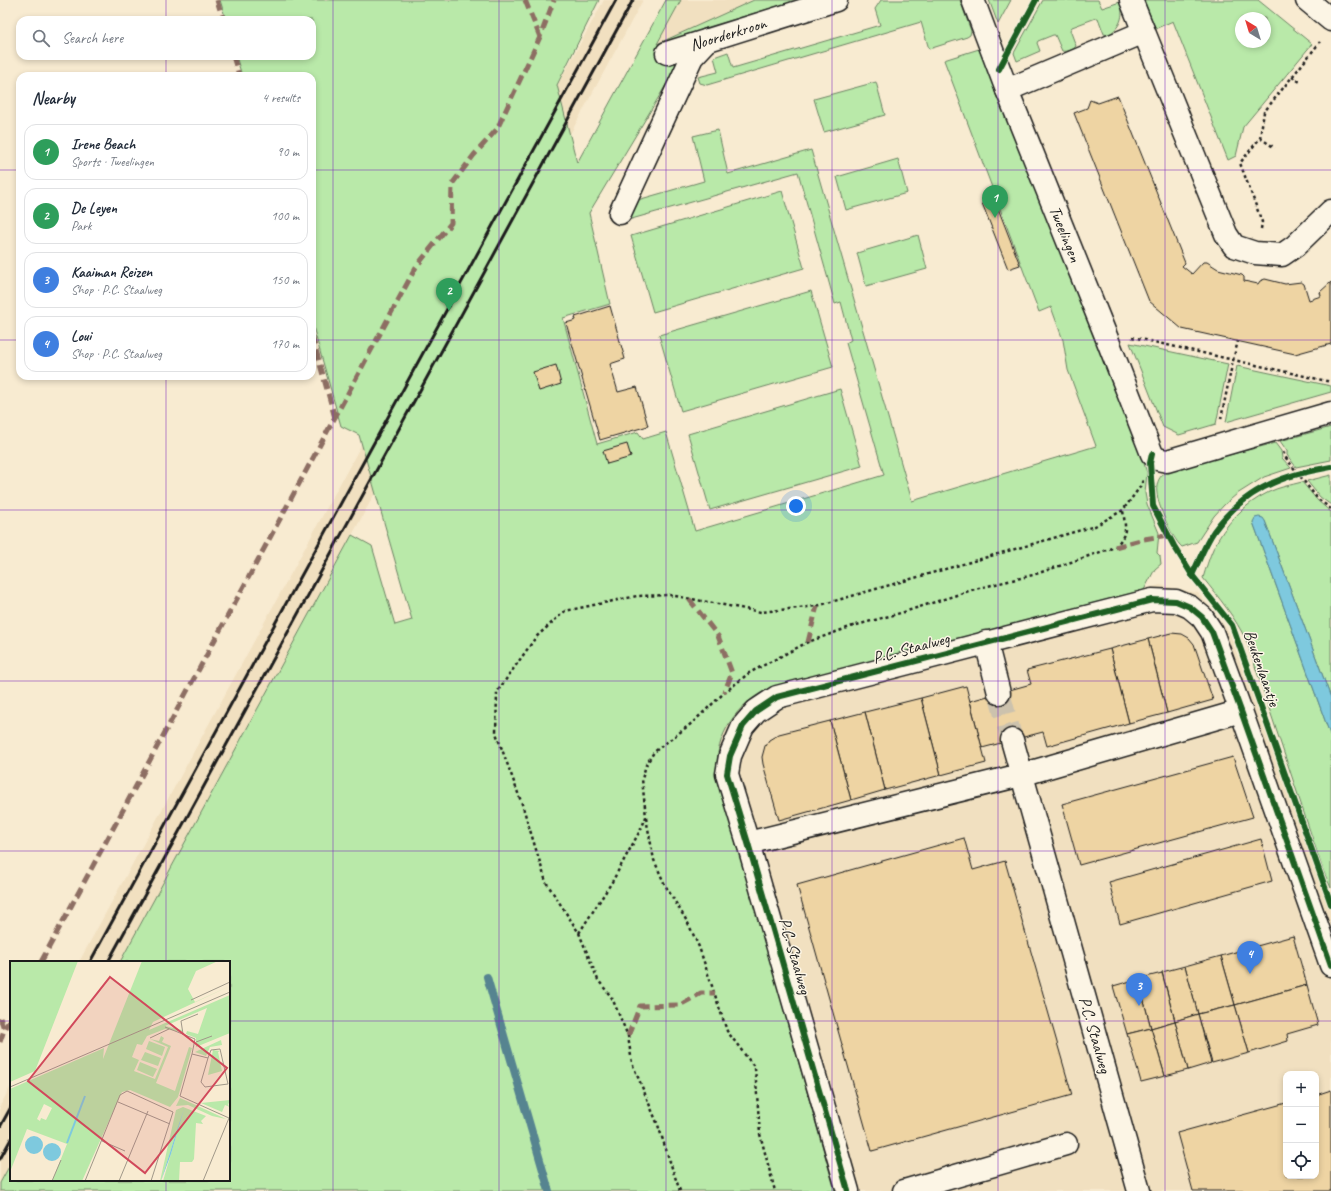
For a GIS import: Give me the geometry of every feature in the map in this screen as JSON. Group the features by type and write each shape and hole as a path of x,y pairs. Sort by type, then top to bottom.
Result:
{"street":[{"name":"Noorderkroon","path":"667,53 835,0"},
{"path":"973,0 1007,90 1144,32"},
{"path":"1131,0 1226,234 1234,246 1255,253 1282,255 1295,246 1331,211"},
{"path":"1307,0 1331,20"},
{"path":"620,213 692,57 708,40"},
{"name":"Tweelingen","path":"1007,90 1104,331 1151,458"},
{"path":"1151,458 1167,461 1331,413"},
{"name":"P.C. Staalweg","path":"848,1191 727,774 730,756 743,726 756,711 777,697 1152,600 1176,601 1190,607 1202,617 1212,632 1331,965"},
{"path":"986,642 999,693"},
{"path":"748,843 1021,775 1241,711"},
{"name":"P.C. Staalweg","path":"1012,740 1139,1191"},
{"path":"904,1191 1066,1144"}],"path":[{"path":"1255,253 1262,222 1240,163 1260,138 1264,112 1321,40"},
{"path":"1292,77 1302,83"},
{"path":"1260,138 1275,148"},
{"path":"1104,331 1331,382"},
{"path":"1216,447 1233,360 1238,342"},
{"path":"1271,430 1295,475 1317,498 1331,509"},
{"path":"680,1191 658,1126 632,1063 628,1036 612,998 598,980 579,933 546,882 522,804 496,733 497,692 536,637 565,611 636,596 670,595 761,612 817,606 1095,526 1123,510 1140,487 1151,458"},
{"path":"1295,475 1306,472"},
{"path":"646,818 654,860 665,885 688,923 699,947 727,1031 755,1068 760,1134 775,1191"}],"shaded area":[{"path":"604,0 643,0 121,961 80,961"},
{"path":"681,0 754,0 657,44"},
{"path":"1160,585 1198,593 1229,632 1331,910 1331,1191 823,1191 689,711"},
{"path":"10,1088 10,1165 0,1183 0,1106"}],"green space":[{"path":"220,0 599,0 557,85 577,163 666,0 681,0 657,44 754,0 798,0 705,28 678,65 589,213 610,304 563,318 597,444 638,432 643,439 666,432 695,531 884,475 846,343 851,340 841,302 835,304 798,172 628,220 625,209 627,203 704,181 693,136 718,130 728,174 811,150 912,501 1096,446 1068,370 1063,340 1051,307 1039,312 944,60 979,49 1142,457 1147,473 1145,493 1147,504 1159,533 1157,553 1160,556 1161,564 1155,569 1144,590 775,686 752,698 734,716 727,727 718,752 717,765 719,780 835,1191 0,1191 0,1183 10,1165 10,1181 230,1181 230,961 121,961 352,535 372,546 395,625 412,620 359,435 341,426 316,337 316,72 241,72 237,60 316,60 316,16 225,16"},
{"path":"881,0 960,0 971,31 970,35 929,49 921,22 707,85 700,83 698,77 718,72 714,57 728,52 733,68 880,25 875,9"},
{"path":"989,0 1011,0 998,24"},
{"path":"1043,0 1098,0 1102,8 1120,2 1122,17 1116,29 1108,35 1104,34 1098,18 1096,18 1072,27 1070,30 1076,46 1072,50 1062,51 1055,35 1053,35 1038,41 1037,43 1040,51 1017,61 1014,53"},
{"path":"1144,0 1258,0 1312,44 1243,127 1236,156 1228,160 1173,21 1157,28 1155,27"},
{"path":"876,82 885,115 824,132 814,99"},
{"path":"898,159 907,193 846,210 837,177"},
{"path":"782,191 804,268 653,312 631,236"},
{"path":"918,235 927,269 866,286 857,253"},
{"path":"811,291 833,367 681,411 659,335"},
{"path":"1130,343 1228,364 1216,424 1179,435 1163,427"},
{"path":"1237,366 1331,386 1331,392 1226,422"},
{"path":"840,389 862,466 710,510 688,434"},
{"path":"1331,427 1331,460 1296,467 1287,455 1287,451 1280,441"},
{"path":"1275,443 1281,451 1282,458 1291,468 1264,477 1237,494 1214,516 1197,542 1182,547 1173,536 1158,500 1157,486 1161,476 1167,471"},
{"path":"1331,475 1331,505 1320,497 1307,481"},
{"path":"1302,482 1318,501 1331,512 1331,698 1265,521 1253,522 1331,737 1331,888 1323,870 1247,642 1232,616 1203,578 1210,556 1223,531 1243,509 1251,502 1269,492 1281,487"}],"water":[{"path":"1255,518 1263,518 1265,521 1331,698 1331,737 1253,522"}],"building":[{"path":"1118,96 1185,263 1182,266 1192,274 1203,262 1207,262 1218,269 1242,275 1244,277 1244,281 1258,284 1260,281 1265,279 1285,284 1301,282 1304,284 1309,300 1321,296 1320,292 1331,282 1331,344 1295,354 1182,329 1149,301 1074,113 1087,108 1090,100 1098,103"},
{"path":"994,198 1020,265 1008,269 982,203"},
{"path":"610,306 625,359 610,364 618,392 637,387 648,426 600,440 566,323 576,320 575,317"},
{"path":"556,365 561,384 539,391 533,372"},
{"path":"627,444 631,457 607,464 603,451"},
{"path":"1171,633 1182,634 1189,638 1194,644 1213,700 1167,713 1148,639"},
{"path":"1148,639 1167,713 1129,723 1110,649"},
{"path":"1110,649 1129,723 1047,746 1043,732 982,748 970,701 1031,684 1027,670"},
{"path":"966,686 986,763 941,775 921,698"},
{"path":"921,698 941,775 885,790 865,712"},
{"path":"865,712 885,790 851,800 830,721"},
{"path":"830,721 851,800 779,820 763,764 762,757 765,746 769,740 779,734"},
{"path":"1233,757 1253,817 1079,865 1062,804"},
{"path":"964,838 973,870 1005,861 1072,1095 872,1151 797,885"},
{"path":"1261,839 1272,881 1120,924 1109,882"},
{"path":"1293,936 1307,985 1235,1005 1221,956"},
{"path":"1221,956 1235,1005 1198,1014 1185,966"},
{"path":"1185,966 1198,1014 1175,1021 1162,972"},
{"path":"1162,973 1175,1021 1151,1028 1138,979"},
{"path":"1138,979 1151,1028 1127,1034 1113,986"},
{"path":"1307,985 1318,1025 1287,1034 1288,1041 1249,1053 1235,1005"},
{"path":"1235,1005 1249,1053 1212,1063 1198,1014"},
{"path":"1198,1014 1211,1063 1188,1070 1175,1021"},
{"path":"1175,1021 1188,1070 1165,1076 1151,1028"},
{"path":"1151,1028 1165,1076 1141,1082 1127,1034"},
{"path":"1331,1090 1331,1191 1193,1191 1177,1133 1283,1104 1283,1179 1319,1179 1319,1094"}],"waterway":[{"path":"487,977 549,1191"}],"tunnel":[{"path":"999,693 1012,740"}],"railway":[{"path":"91,961 616,0"},
{"path":"109,961 633,0"},
{"path":"0,1127 10,1109"},
{"path":"0,1159 10,1141"}],"marked path":[{"path":"217,0 222,16"},
{"path":"525,0 540,37"},
{"path":"42,961 416,267 451,223 452,184 474,155 497,129 540,37 554,0"},
{"path":"234,60 238,72"},
{"path":"316,350 335,418"},
{"path":"1115,547 1144,539 1168,535"},
{"path":"689,599 718,636 732,673 724,693"},
{"path":"808,642 817,606"},
{"path":"628,1036 640,1006 680,1005 701,993 715,993"},
{"path":"0,1018 4,1030"},
{"path":"0,1042 10,1019"}],"cycle path":[{"path":"999,69 1036,0"},
{"name":"Beukenlaantje","path":"1152,454 1150,463 1153,506 1174,546 1192,575 1232,625 1331,904"},
{"path":"1192,575 1214,531 1231,511 1251,495 1262,488 1285,478 1331,467"},
{"path":"848,1191 727,774 730,756 743,726 756,711 777,697 1152,600 1176,601 1190,607 1202,617 1212,632 1331,965"}],"place":[{"name":"Irene Beach","path":"995,218"},
{"name":"De Leyen","path":"449,311"},
{"name":"Loui","path":"1250,974"},
{"name":"Kaaiman Reizen","path":"1139,1006"}]}
